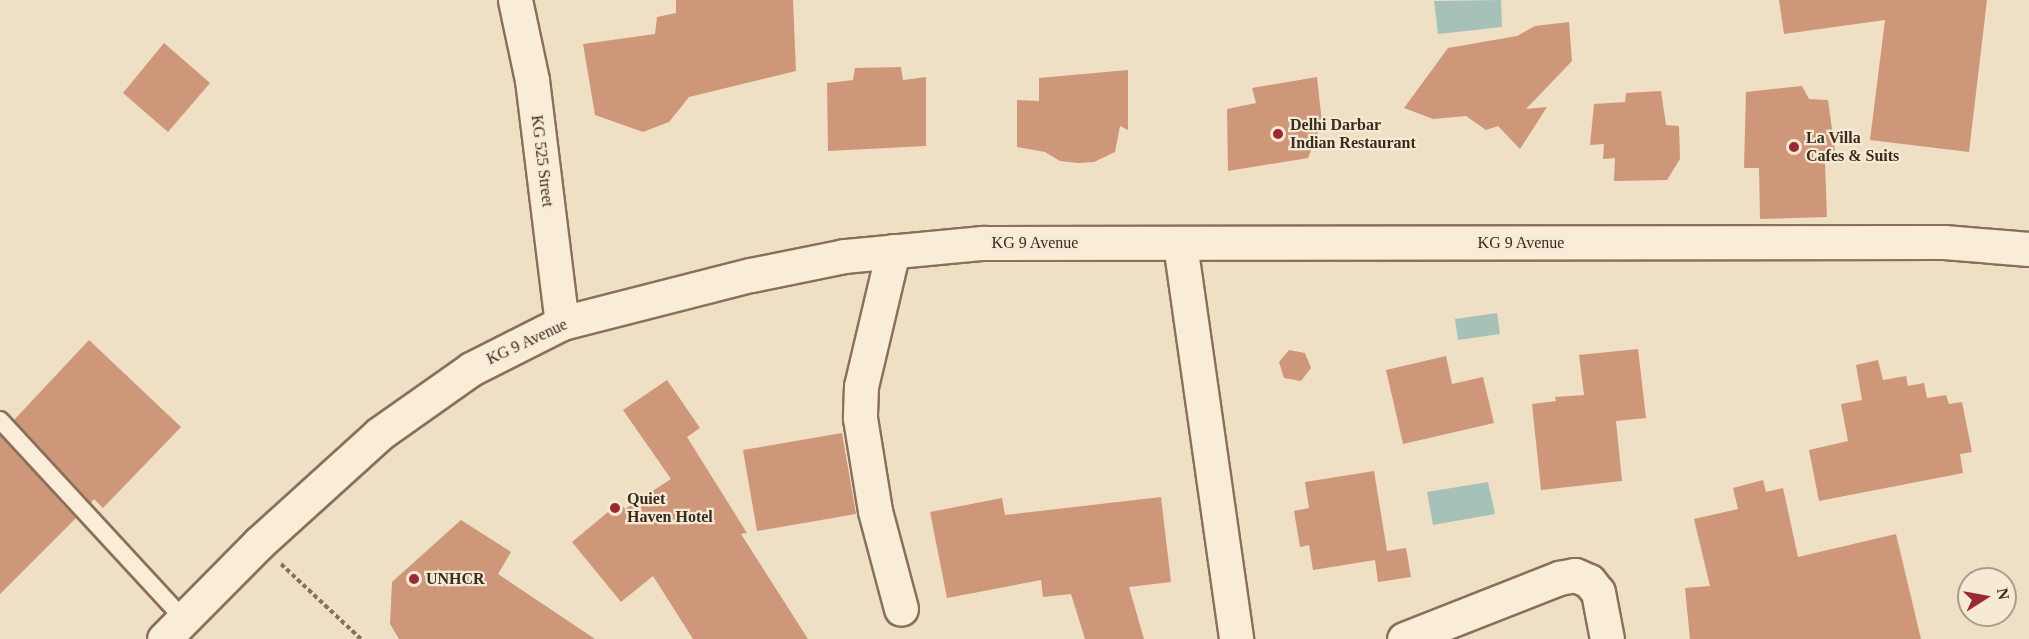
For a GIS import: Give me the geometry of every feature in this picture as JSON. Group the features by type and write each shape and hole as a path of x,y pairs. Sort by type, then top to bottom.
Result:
{"main road":[{"name":"KG 525 Street","path":"515,0 532,80 562,323"},
{"name":"KG 9 Avenue","path":"173,629 259,543 379,434 471,369 562,323 751,275 844,256 982,243 1944,242 2029,249"},
{"path":"1180,244 1236,639"},
{"path":"893,251 861,386 860,418 875,511 901,609"},
{"path":"1404,639 1559,578 1575,575 1589,581 1598,592 1607,639"}],"lane":[{"path":"0,420 173,629"}],"path":[{"path":"259,543 361,639"}],"water":[{"path":"1501,0 1502,27 1438,34 1434,1"},
{"path":"1497,313 1500,334 1458,340 1455,319"},
{"path":"1488,482 1495,514 1433,525 1427,492"}],"building":[{"path":"676,0 793,0 796,71 689,97 669,122 643,132 595,115 583,44 655,34 657,17 676,13"},
{"path":"1779,0 1987,0 1969,152 1870,140 1885,20 1784,34"},
{"path":"1569,22 1572,61 1526,109 1547,107 1520,149 1498,126 1486,130 1466,116 1433,119 1404,108 1448,48 1517,36 1535,26"},
{"path":"164,43 210,83 168,132 123,93"},
{"path":"901,67 903,80 926,77 926,146 828,151 827,83 853,80 855,68"},
{"path":"1128,70 1128,130 1120,126 1115,152 1094,162 1078,163 1060,161 1045,152 1017,147 1017,100 1039,101 1039,78"},
{"path":"1317,77 1322,123 1308,158 1228,171 1227,109 1256,103 1252,88"},
{"path":"1802,86 1809,99 1828,100 1836,158 1825,161 1827,217 1760,219 1759,168 1744,168 1746,92"},
{"path":"1661,91 1666,125 1679,126 1680,159 1667,180 1614,181 1615,158 1603,159 1604,144 1590,145 1594,104 1625,102 1626,93"},
{"path":"89,340 181,427 103,508 94,499 91,503 14,420"},
{"path":"1638,349 1646,418 1616,421 1622,481 1541,490 1532,404 1556,401 1555,397 1584,395 1579,355"},
{"path":"1289,350 1305,353 1311,368 1301,381 1284,378 1279,362"},
{"path":"1446,356 1452,384 1483,377 1494,423 1403,444 1386,370"},
{"path":"1878,360 1883,380 1906,376 1908,386 1924,383 1927,398 1946,395 1949,404 1962,402 1972,452 1960,454 1963,473 1819,501 1809,450 1848,441 1841,404 1862,400 1856,365"},
{"path":"667,380 700,428 687,437 747,533 741,534 808,639 693,639 653,576 621,602 572,542 620,502 625,509 671,479 623,410"},
{"path":"842,433 856,514 757,531 743,450"},
{"path":"0,435 76,518 0,594"},
{"path":"1374,471 1387,551 1406,548 1411,577 1378,582 1375,560 1313,570 1309,545 1300,547 1294,511 1309,508 1305,482"},
{"path":"1763,480 1766,492 1783,488 1798,557 1896,534 1921,639 1690,639 1685,588 1710,586 1694,519 1738,509 1733,488"},
{"path":"1161,497 1171,582 1129,587 1144,639 1085,639 1071,594 1043,597 1041,580 947,598 930,512 1002,498 1005,515"},
{"path":"461,520 511,552 498,574 595,639 399,639 390,624 392,582"}],"place":[{"name":"Delhi Darbar Indian Restaurant","path":"1278,134"},
{"name":"La Villa Cafes & Suits","path":"1794,147"},
{"name":"Quiet Haven Hotel","path":"615,508"},
{"name":"UNHCR","path":"414,579"}]}
